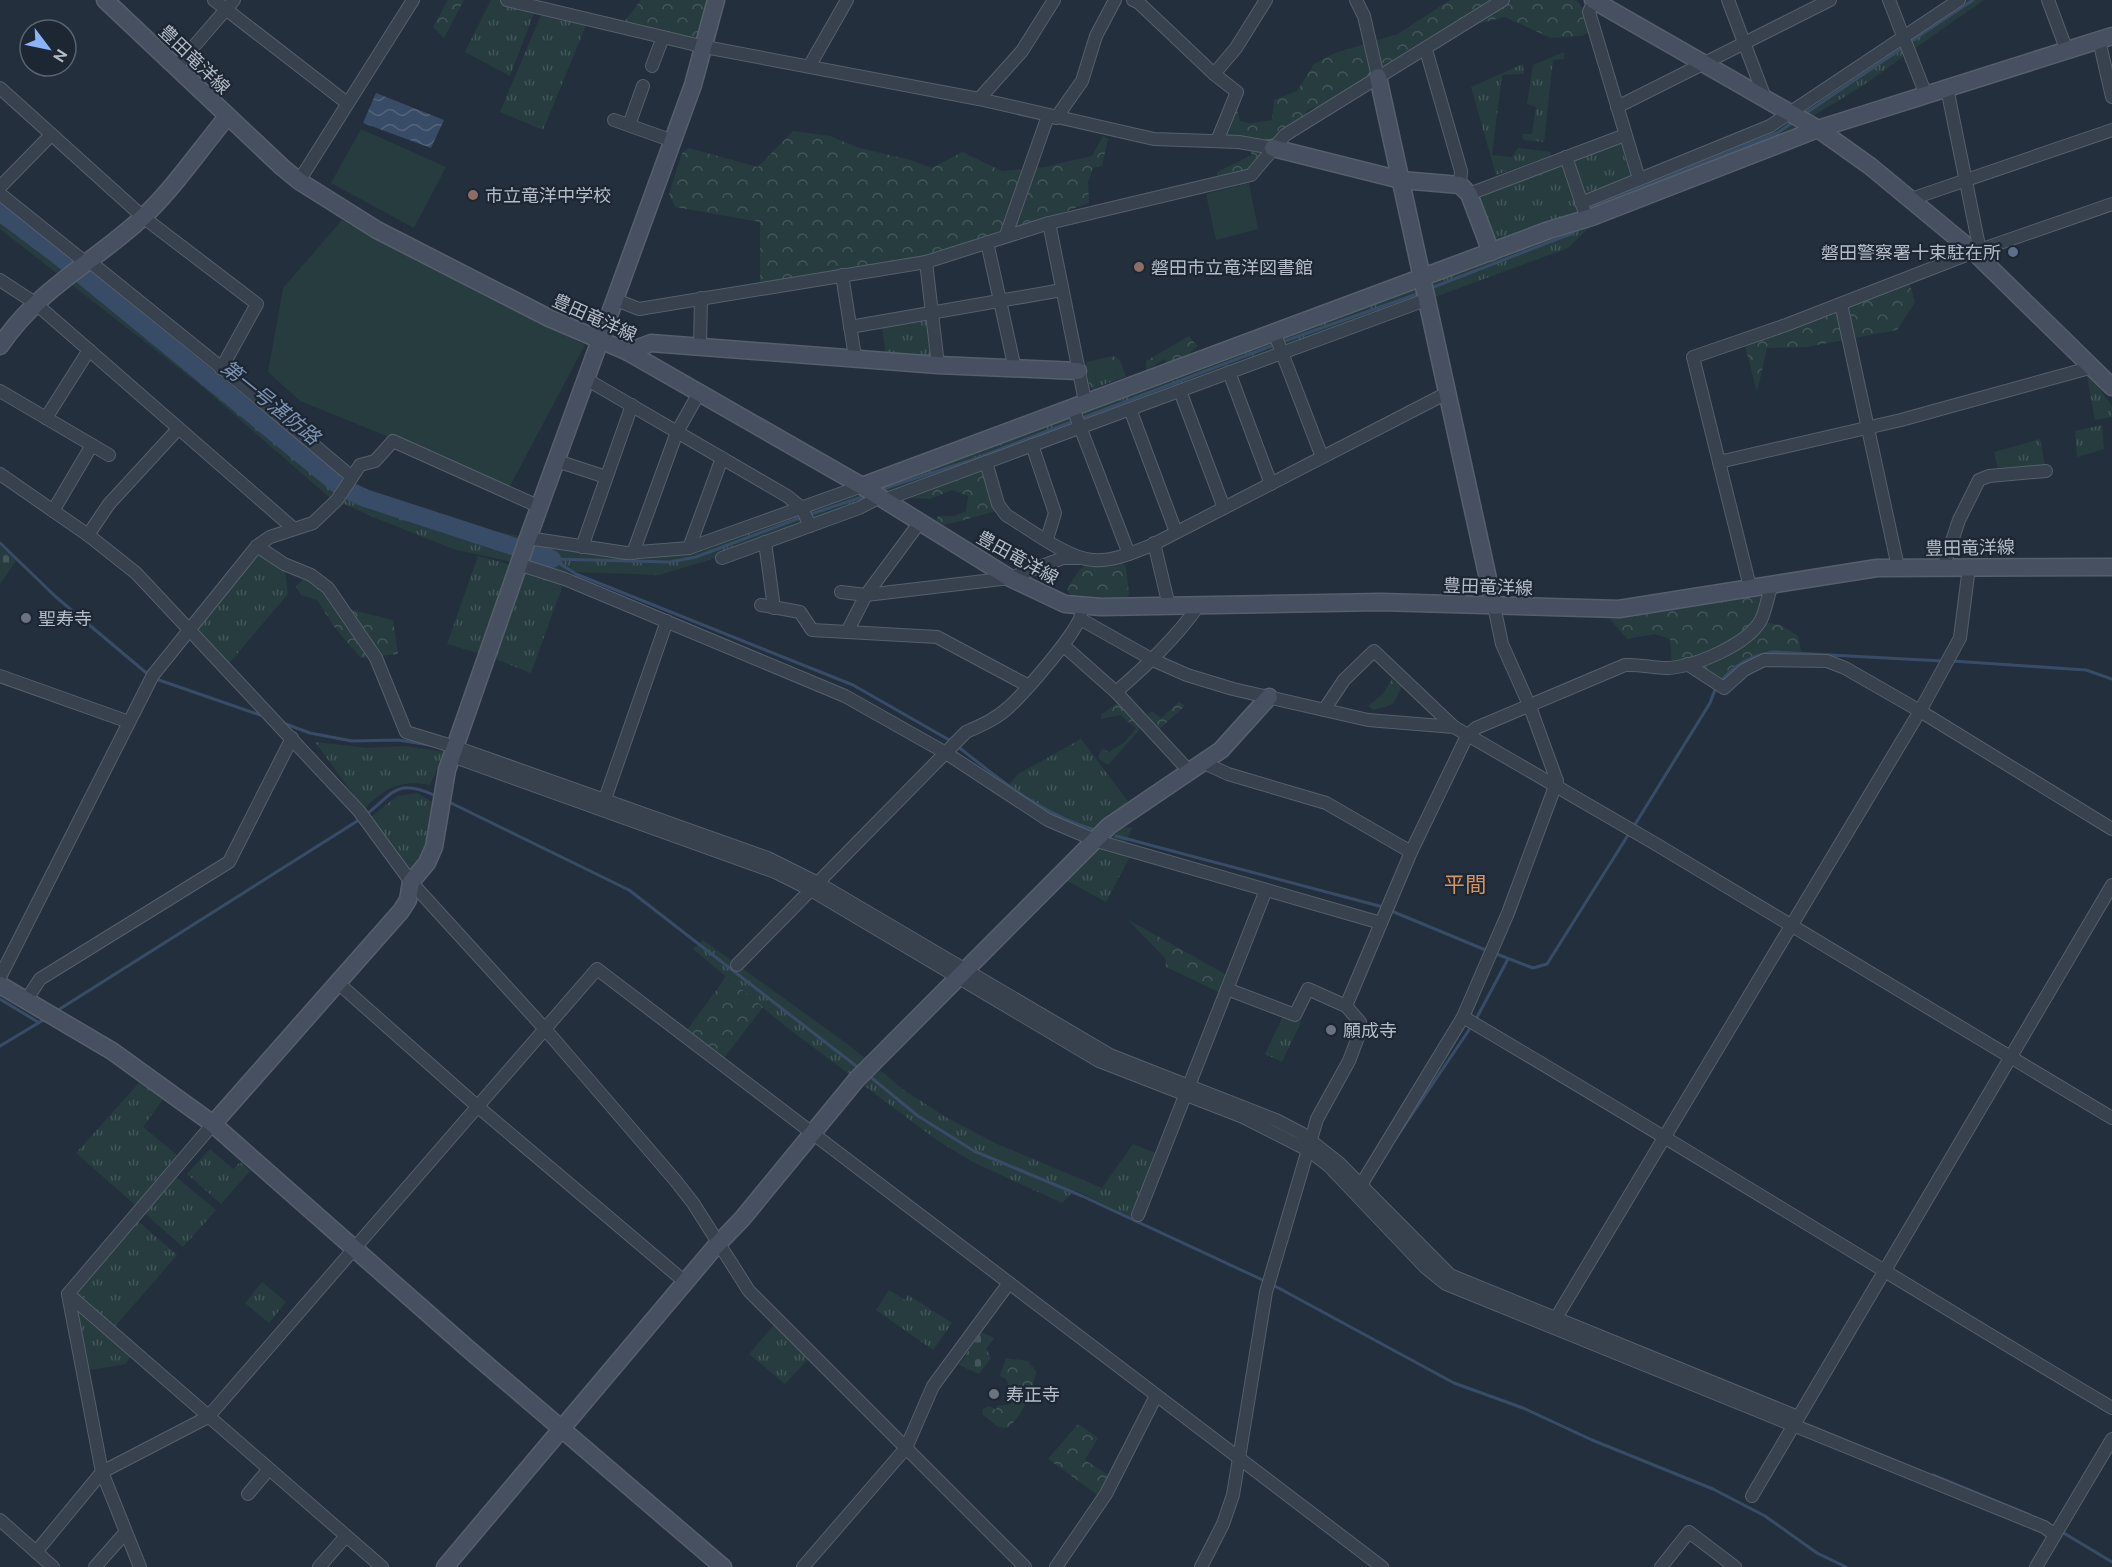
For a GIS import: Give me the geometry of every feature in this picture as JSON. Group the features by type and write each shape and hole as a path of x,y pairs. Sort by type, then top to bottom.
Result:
{"street":[{"name":"豊田竜洋線","path":"105,0 227,117 299,181 377,230 549,318 628,352 862,486 1010,578 1081,613 1169,606 1381,602 1619,609 1750,587 1898,567 2112,567"},
{"path":"214,0 230,5 347,103"},
{"path":"299,181 413,0"},
{"path":"507,0 705,47 810,65 979,99 1154,139 1217,141 1273,148 1401,180 1464,189 1566,157 1625,135"},
{"path":"68,1294 400,911 408,900 411,882 427,863 434,848 447,770 453,751 673,141 705,47 716,0"},
{"path":"810,65 847,0"},
{"path":"979,99 1022,51 1054,0"},
{"path":"1006,235 1052,117 1082,81 1096,36 1115,0"},
{"path":"1214,75 1236,48 1266,0"},
{"path":"1361,1185 1463,1017 1508,913 1557,781 1530,707 1502,644 1428,299 1378,77 1359,5 1371,0"},
{"path":"616,300 639,309 926,262 1049,223 1251,174 1285,135 1426,50 1503,0"},
{"path":"1639,179 1589,12 1593,0 1818,129 1977,251 2112,387"},
{"path":"1728,0 1765,98"},
{"path":"1617,107 1830,0"},
{"path":"1889,0 1926,95"},
{"path":"1581,203 1770,126 1959,0"},
{"path":"2048,0 2067,51"},
{"path":"1138,1 1214,75 1237,92 1217,141"},
{"path":"176,67 230,5"},
{"path":"652,66 663,37"},
{"path":"528,538 633,553 689,548 1491,252 1587,219 1818,129 2106,38 2112,97"},
{"path":"1426,50 1461,171 1464,189 1491,252"},
{"path":"629,125 643,86"},
{"path":"0,88 143,217 257,304 220,369"},
{"path":"1947,88 1977,251"},
{"path":"0,346 35,303 143,217 227,117"},
{"path":"614,120 673,141"},
{"path":"1911,199 2112,130"},
{"path":"0,187 51,135"},
{"path":"1566,157 1587,219"},
{"path":"0,194 88,262 351,478"},
{"path":"1750,587 1693,357 1841,304 1977,251 2112,204"},
{"path":"1049,223 1078,371 1080,428 1129,554"},
{"path":"987,242 1015,369"},
{"path":"926,262 938,365"},
{"path":"842,274 855,357"},
{"path":"0,280 35,303 293,528"},
{"path":"850,327 1062,290"},
{"path":"700,346 701,298"},
{"path":"722,558 1428,299"},
{"path":"1841,304 1898,567"},
{"path":"1274,332 1322,457"},
{"path":"628,352 651,343 938,365 1078,371"},
{"path":"46,418 89,350"},
{"path":"1719,462 1869,428 2093,366"},
{"path":"1229,372 1271,483"},
{"path":"586,379 722,458 802,508 810,526"},
{"path":"0,390 109,455"},
{"path":"1180,391 1224,508"},
{"path":"633,553 677,432 699,393"},
{"path":"842,592 866,595 1010,578 1063,558 1094,561 1129,554 1224,508 1447,393"},
{"path":"582,547 632,405"},
{"path":"1130,409 1176,532"},
{"path":"88,535 109,504 178,429"},
{"path":"0,977 153,675 257,546 270,537 313,523 337,500 360,465 375,460 393,441 540,507"},
{"path":"53,511 92,445"},
{"path":"1032,445 1056,513 1047,539"},
{"path":"689,548 722,458"},
{"path":"557,460 606,477"},
{"path":"986,462 1002,509 1078,558"},
{"path":"1943,568 1959,520 1979,480 1989,476 2046,471"},
{"path":"0,474 88,535 136,573 292,738 359,811 411,882 545,1029 675,1180 693,1203 749,1291 1025,1567"},
{"path":"847,632 866,595 920,522"},
{"path":"765,542 774,608"},
{"path":"1154,543 1169,606"},
{"path":"257,546 284,564 311,575 328,588 376,658 405,732 815,887"},
{"path":"521,565 565,579 845,696 946,753 1048,820 1097,840 1381,923"},
{"path":"1557,1318 1789,926 1920,711 1960,638 1969,567"},
{"path":"1346,1006 1411,852 1467,736 1476,728 1625,665 1642,664 1659,668 1706,659 1754,628 1761,620 1772,584"},
{"path":"762,605 800,612 812,630 937,637 1027,685"},
{"path":"1116,692 1153,660 1179,632 1199,605"},
{"path":"737,964 966,732 990,722 1010,706 1064,646 1081,613 1153,660 1187,675 1368,720 1454,727"},
{"path":"605,799 667,621"},
{"path":"1064,646 1197,768 1228,774 1326,803 1411,852"},
{"path":"1324,710 1344,680 1374,651 1454,727 1467,736 1556,786 2112,1118"},
{"path":"1687,664 1724,688 1744,669 1764,660 1827,661 1845,668 1920,711 2112,829"},
{"path":"0,676 129,722"},
{"path":"446,1567 717,1244 742,1219 857,1079 1111,825 1197,768 1245,725 1269,697"},
{"path":"27,999 40,979 230,862 292,738"},
{"path":"453,751 605,799 768,858 963,975 1110,1055 1309,1145 1361,1185 1450,1275 1557,1318 2044,1527 2055,1535"},
{"path":"1752,1496 2112,885"},
{"path":"1138,1215 1266,890"},
{"path":"36,1552 102,1472 208,1417 597,969 1378,1566"},
{"path":"338,983 477,1106 685,1282"},
{"path":"0,985 112,1051 213,1124 353,1248 723,1567"},
{"path":"1201,1567 1228,1511 1266,1292 1309,1145 1324,1103 1349,1062 1360,1032 1360,1022 1346,1006 1308,989 1295,1015 1227,989"},
{"path":"1463,1017 1665,1135 1883,1272 2112,1408"},
{"path":"1309,1145 1425,1267 1446,1284 1796,1421"},
{"path":"803,1567 906,1448 933,1386 1009,1283"},
{"path":"68,1294 382,1567"},
{"path":"68,1294 102,1472 140,1567"},
{"path":"1056,1567 1106,1494 1156,1396"},
{"path":"2036,1567 2112,1439"},
{"path":"248,1494 269,1469"},
{"path":"0,1521 52,1567"},
{"path":"1662,1567 1689,1532 1735,1567"},
{"path":"94,1567 125,1533"},
{"path":"319,1567 346,1536"}],"green space":[{"path":"448,0 464,0 444,38 433,27"},
{"path":"491,0 507,0 536,8 510,76 465,52"},
{"path":"641,0 716,0 705,47 620,27"},
{"path":"1450,0 1576,0 1586,12 1592,30 1582,36 1551,38 1505,17 1437,34 1336,103 1309,109 1254,170 1217,176 1217,172 1252,155 1244,140 1220,139 1236,106 1240,121 1250,123 1272,120 1274,100 1297,91 1314,64 1335,53 1398,34"},
{"path":"1959,0 1984,0 1790,134 1605,212 1568,248 762,544 659,575 553,571 453,549 329,497 198,383 0,229 0,192 350,480 366,490 448,521 602,550 694,546 1491,253 1469,194 1623,140 1635,177 1770,126"},
{"path":"541,15 587,23 543,130 500,112"},
{"path":"1564,52 1564,59 1553,60 1544,142 1523,140 1522,134 1532,134 1536,107 1527,104 1533,65"},
{"path":"1523,64 1524,74 1502,75 1492,155 1512,157 1518,148 1551,152 1550,156 1496,175 1471,87"},
{"path":"361,129 446,167 414,228 331,183"},
{"path":"793,131 830,136 859,148 907,159 932,168 962,152 1002,171 1044,167 1092,156 1103,136 1108,139 1102,166 1093,168 1088,182 1089,203 926,262 760,283 760,222 675,207 669,194 682,153 689,148 758,167"},
{"path":"1249,183 1258,229 1216,240 1206,194"},
{"path":"342,220 585,345 510,486 300,401 268,372 283,288"},
{"path":"1908,278 1915,302 1897,330 1807,347 1767,348 1757,392 1744,342"},
{"path":"932,318 938,365 887,360 881,322"},
{"path":"1189,336 1197,346 1188,355 1169,366 1164,359 1146,371 1146,361"},
{"path":"1113,356 1120,360 1126,377 1119,379 1113,362 1107,362 1094,368 1097,389 1092,390 1089,385 1086,362"},
{"path":"1113,362 1119,379 1097,387 1094,367"},
{"path":"2086,371 2112,406 2112,417 2095,420"},
{"path":"2102,425 2104,449 2077,457 2075,431"},
{"path":"2040,439 2046,471 1999,475 1994,452"},
{"path":"972,468 984,471 997,511 945,525 935,524 938,516 955,516 966,511 968,496 952,490 930,499 904,498"},
{"path":"0,546 16,561 0,584"},
{"path":"257,546 284,564 288,594 225,668 192,632"},
{"path":"478,556 565,579 531,673 488,656 447,644"},
{"path":"1121,560 1126,567 1129,594 1120,607 1073,597 1067,590 1078,573 1088,564"},
{"path":"309,574 344,608 393,620 398,654 361,658 335,628 317,600 301,595 296,586"},
{"path":"1759,595 1766,603 1759,622 1781,625 1798,636 1803,659 1755,663 1727,685 1687,664 1672,667 1670,639 1655,634 1627,639 1610,619"},
{"path":"1392,679 1402,686 1393,704 1374,710 1368,706 1383,694"},
{"path":"1179,702 1185,706 1158,730 1143,718 1152,711 1161,718"},
{"path":"1117,703 1125,706 1142,727 1108,765 1098,758 1102,748 1109,752 1125,742 1136,728 1120,715 1101,719 1101,715"},
{"path":"1081,739 1133,808 1121,826 1132,828 1123,848 1133,851 1106,902 1060,877 1097,841 1048,820 1004,791 1018,774"},
{"path":"315,742 367,748 406,746 445,752 430,785 401,784 386,791 364,809"},
{"path":"417,793 436,804 428,851 410,875 366,821 397,796"},
{"path":"1127,919 1232,978 1225,995 1166,967 1165,958"},
{"path":"703,940 850,1046 904,1090 944,1116 995,1143 1102,1188 1133,1144 1158,1154 1138,1215 1129,1217 1075,1190 1062,1203 975,1163 938,1141 785,1026 693,949"},
{"path":"726,977 763,1007 724,1058 687,1030"},
{"path":"1284,1014 1301,1022 1282,1062 1265,1054"},
{"path":"139,1083 163,1099 143,1127 183,1160 175,1176 216,1210 183,1247 76,1153"},
{"path":"210,1149 233,1169 240,1162 250,1171 221,1204 187,1174"},
{"path":"133,1217 177,1255 111,1331 68,1294"},
{"path":"262,1282 286,1302 269,1323 245,1303"},
{"path":"889,1290 905,1300 908,1295 952,1323 933,1350 876,1310"},
{"path":"69,1299 133,1351 126,1364 83,1371"},
{"path":"779,1319 812,1355 785,1384 749,1354"},
{"path":"981,1332 994,1338 986,1349 991,1358 979,1374 959,1365"},
{"path":"1006,1358 1028,1361 1036,1371 1026,1402 1018,1417 1007,1428 998,1427 982,1414 983,1409 989,1406 996,1410 997,1406 1008,1405 1015,1400 1006,1379 1000,1376"},
{"path":"1078,1424 1098,1438 1085,1460 1110,1476 1099,1496 1048,1459"}],"water":[{"path":"376,93 444,120 431,148 363,123"}],"waterway":[{"path":"1910,42 1973,0"},
{"path":"1803,115 1905,46"},
{"path":"1588,209 1779,132 1793,122"},
{"name":"第一号湛防路","path":"0,212 60,257 341,487 365,498 552,559"},
{"path":"1431,288 1573,233 1576,228"},
{"path":"1282,342 1420,293"},
{"path":"1080,419 1276,344"},
{"path":"879,490 972,460 1074,421"},
{"path":"808,515 865,496"},
{"path":"552,559 670,562 696,557 802,517"},
{"path":"0,543 56,597 150,676"},
{"path":"554,560 576,574 853,685 951,741"},
{"path":"1720,682 1744,662 1773,652 1943,661"},
{"path":"1952,661 2086,670 2112,679"},
{"path":"156,679 263,716"},
{"path":"1634,826 1710,703 1716,687"},
{"path":"283,723 310,733 352,741 398,740 430,745"},
{"path":"956,745 1021,795 1057,815 1095,830"},
{"path":"367,814 391,794 404,788 412,788 436,796"},
{"path":"447,801 629,890 860,1069"},
{"path":"55,1012 362,818"},
{"path":"1494,953 1533,968 1547,964 1630,832"},
{"path":"1116,836 1383,907"},
{"path":"1389,910 1488,951"},
{"path":"1475,1021 1508,959"},
{"path":"0,999 38,1022"},
{"path":"0,1046 45,1019"},
{"path":"1396,1138 1471,1027"},
{"path":"868,1075 918,1116 974,1151 1082,1196 1267,1282"},
{"path":"1269,1123 1282,1130"},
{"path":"1273,1285 1454,1383 1523,1408 1592,1440 1713,1489 1765,1516 1817,1553 1846,1567"},
{"path":"1933,1475 2030,1515"},
{"path":"2062,1532 2112,1562"}],"place":[{"name":"市立竜洋中学校","path":"473,195"},
{"name":"磐田警察署十束駐在所","path":"2013,252"},
{"name":"磐田市立竜洋図書館","path":"1139,267"},
{"name":"聖寿寺","path":"26,618"},
{"name":"願成寺","path":"1331,1030"},
{"name":"寿正寺","path":"994,1394"}],"district":[{"name":"平間","path":"1465,884"}]}
